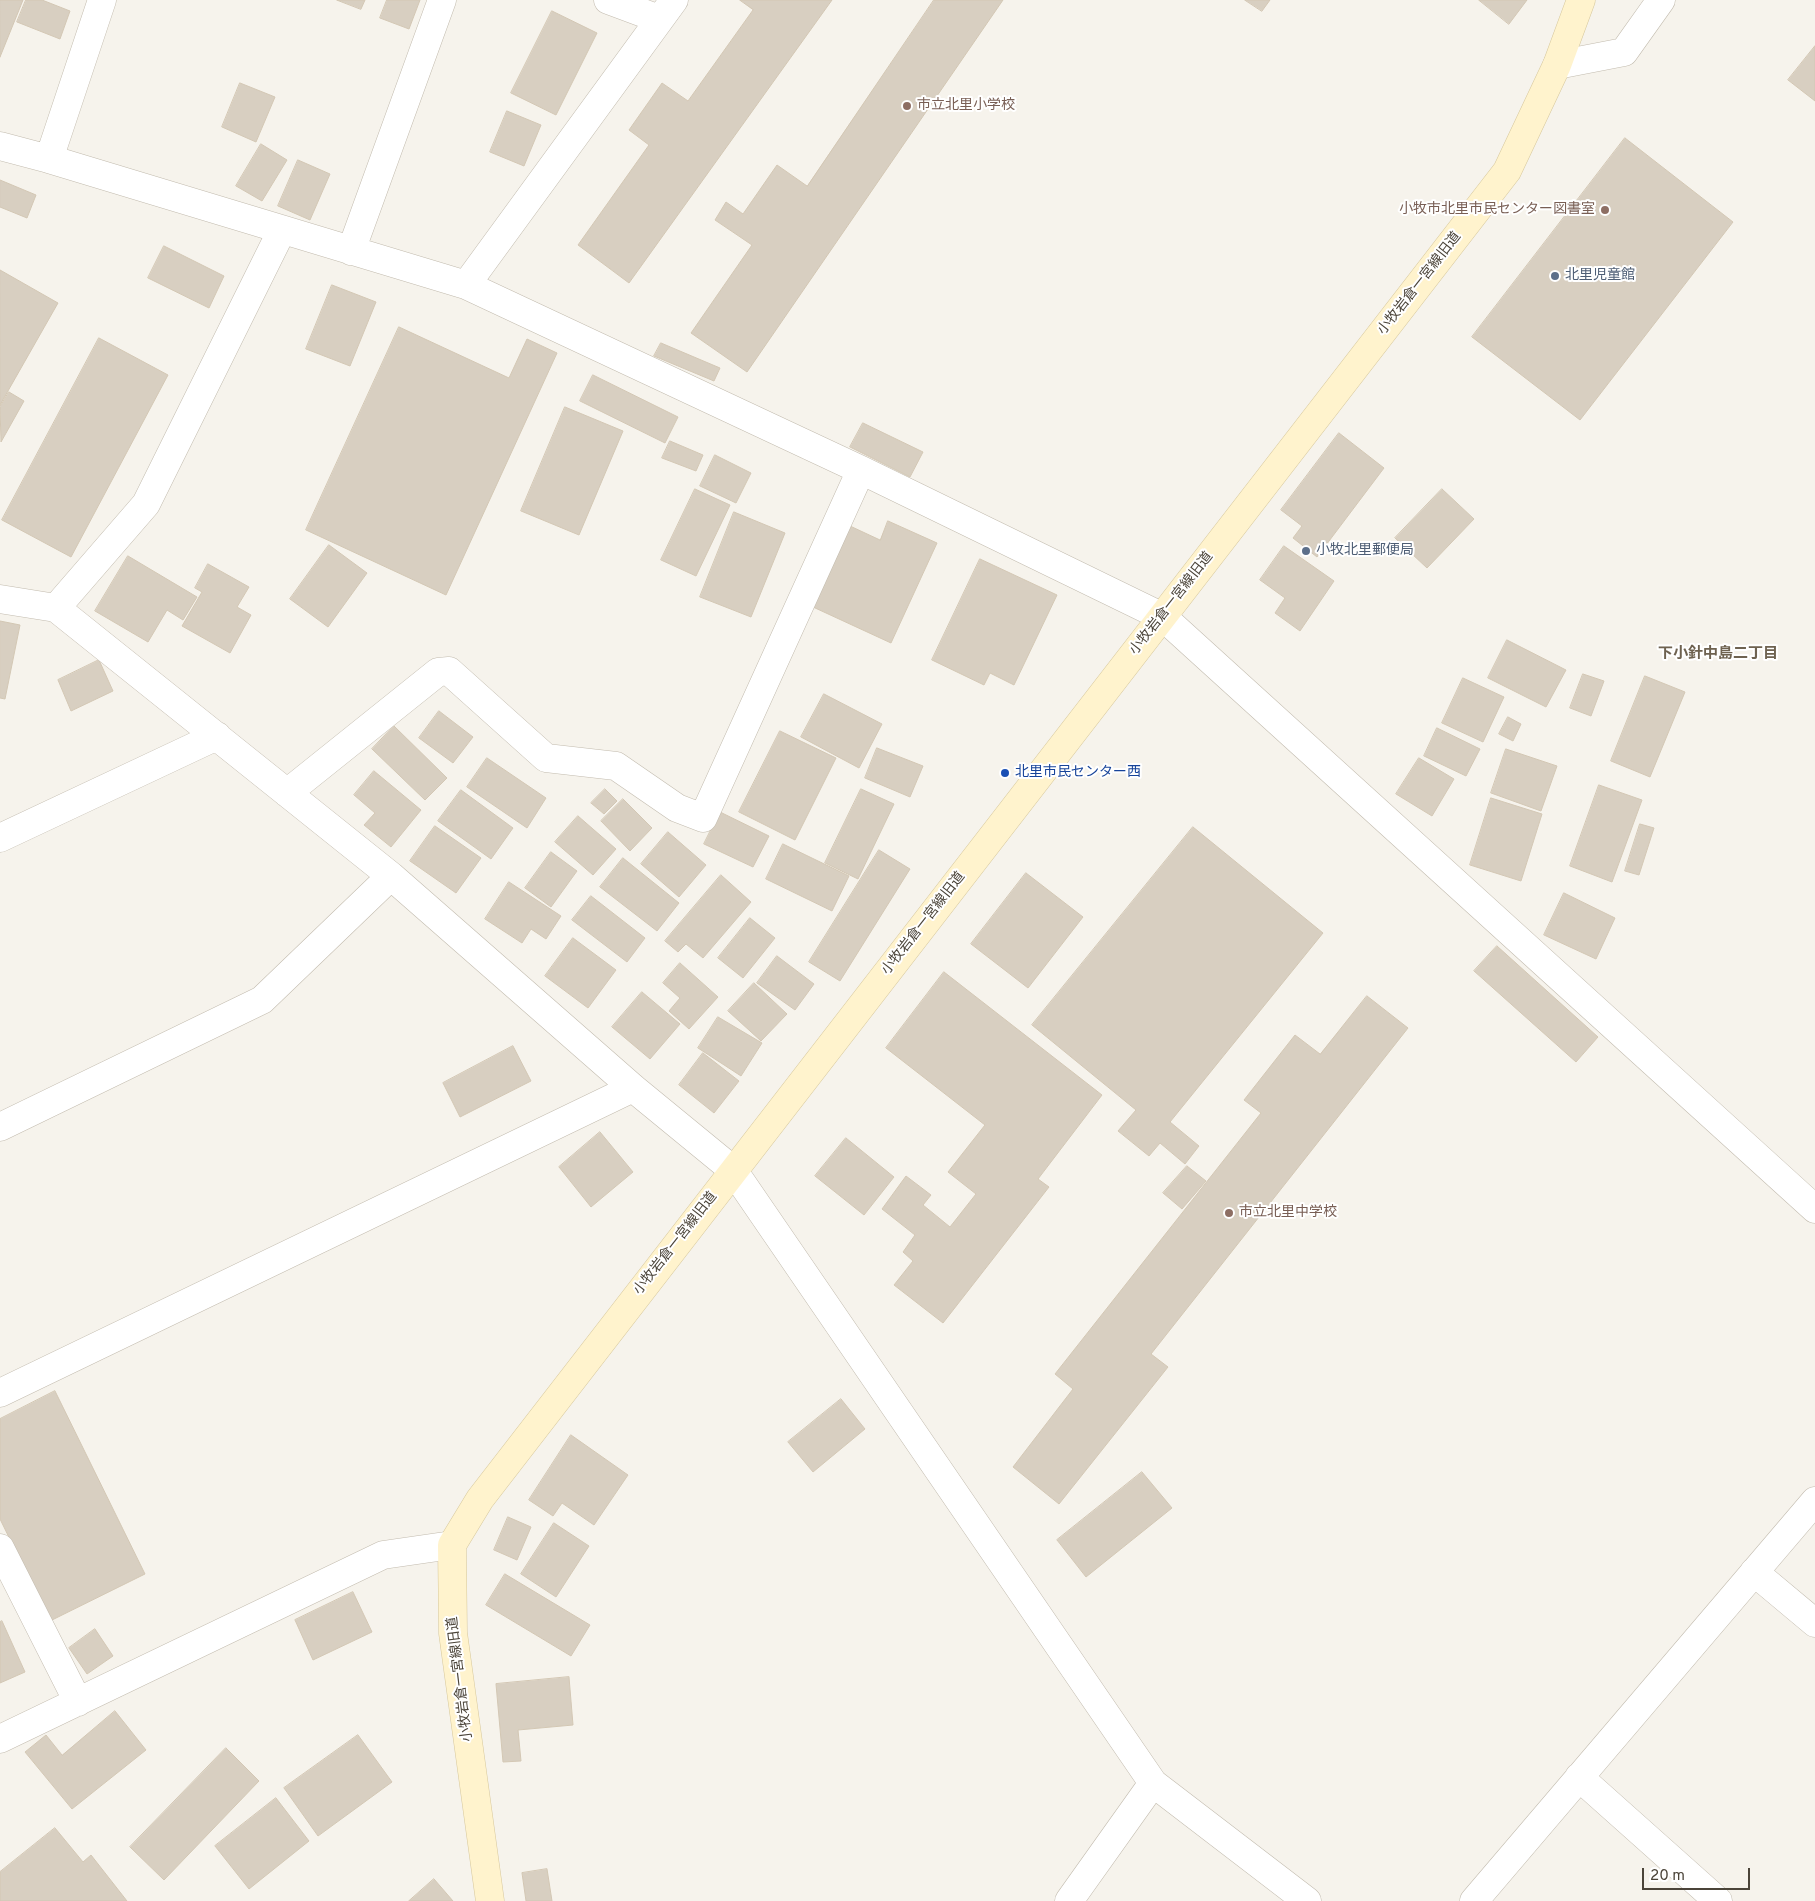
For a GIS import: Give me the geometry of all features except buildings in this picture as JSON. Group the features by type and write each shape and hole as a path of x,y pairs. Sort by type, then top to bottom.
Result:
{"street":[{"path":"49,159 102,0"},
{"path":"351,251 442,0"},
{"path":"466,285 667,10 608,0"},
{"name":"小牧岩倉一宮線旧道","path":"490,1901 453,1633 452,1545 480,1499 1507,171 1558,65 1581,0"},
{"path":"1558,65 1624,52 1661,0"},
{"path":"0,146 49,159 466,285 861,470 1163,617 1815,1209"},
{"path":"56,608 146,504 282,230"},
{"path":"288,793 438,672 449,671 546,758 616,766 677,808 704,818 861,470"},
{"path":"0,599 56,608 391,876 633,1088 733,1170 1153,1783 1307,1901"},
{"path":"0,838 217,736"},
{"path":"0,1127 262,1000 391,876"},
{"path":"0,1393 633,1088"},
{"path":"1474,1901 1815,1501"},
{"path":"0,1739 383,1555 452,1545"},
{"path":"0,1548 78,1702"},
{"path":"1754,1572 1815,1623"},
{"path":"1579,1777 1718,1901"},
{"path":"1069,1901 1153,1783"}],"place":[{"name":"市立北里小学校","path":"907,106"},
{"name":"小牧市北里市民センター図書室","path":"1605,210"},
{"name":"北里児童館","path":"1555,276"},
{"name":"小牧北里郵便局","path":"1306,551"},
{"name":"北里市民センター西","path":"1005,773"},
{"name":"市立北里中学校","path":"1229,1213"}],"district":[{"name":"下小針中島二丁目","path":"1718,655"}]}
